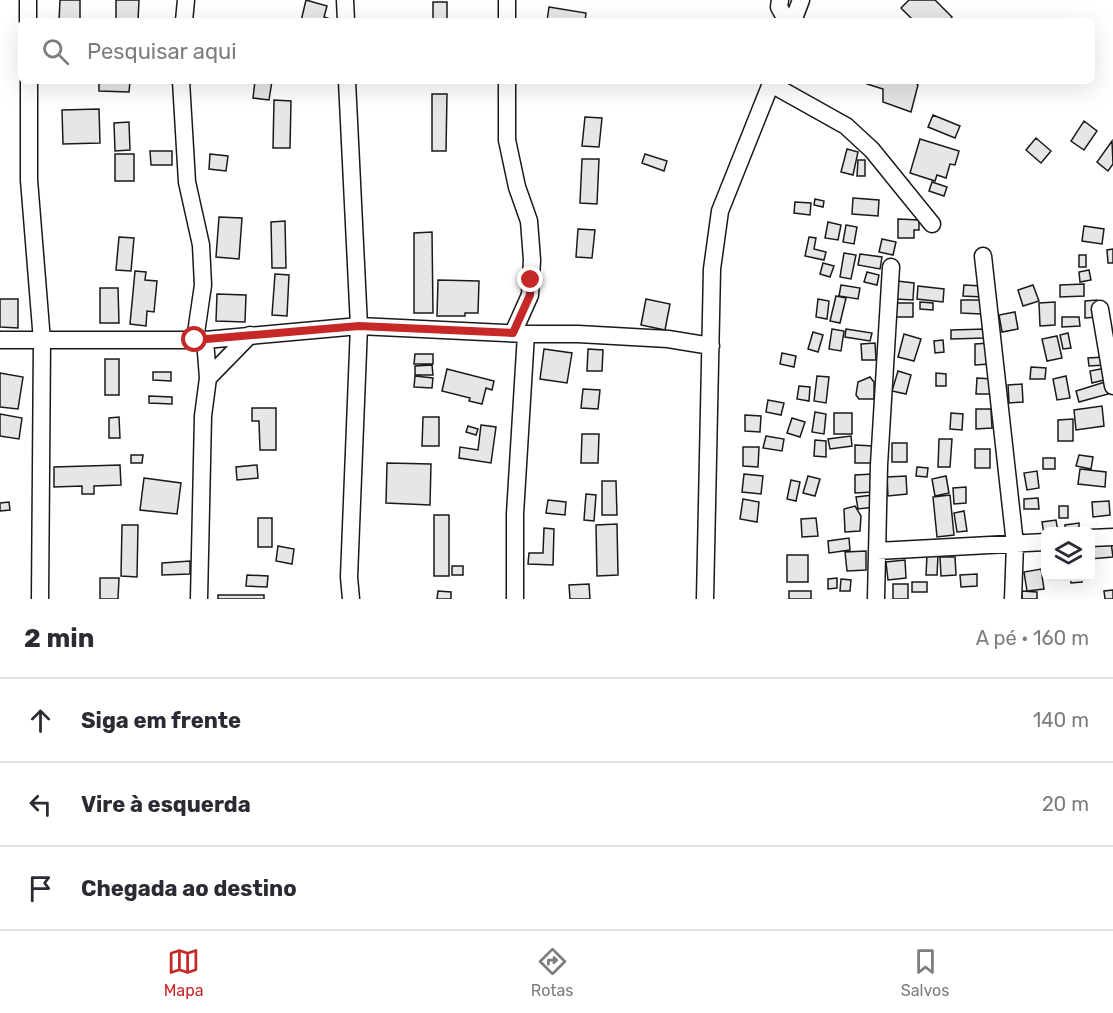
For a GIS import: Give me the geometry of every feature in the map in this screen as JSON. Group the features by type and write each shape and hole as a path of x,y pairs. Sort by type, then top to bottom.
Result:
{"street":[{"path":"28,0 28,18"},
{"path":"184,18 186,0"},
{"path":"345,0 346,18"},
{"path":"507,0 507,18"},
{"path":"780,0 779,7 785,18"},
{"path":"794,18 801,0"},
{"path":"29,84 29,180 42,341 40,599"},
{"path":"181,84 187,182 201,244 203,285 200,340 208,378 203,416 199,599"},
{"path":"347,84 359,326 349,577 351,599"},
{"path":"507,84 507,141 517,187 529,221 532,260 530,295 520,334 515,599"},
{"path":"705,599 712,269 720,211 771,84"},
{"path":"775,84 846,126 872,150 932,224"},
{"path":"983,256 1015,544 1012,599"},
{"path":"876,599 882,398 891,267"},
{"path":"1100,309 1113,386"},
{"path":"0,340 200,340 359,326 657,338 711,346"},
{"path":"208,378 250,335"},
{"path":"1095,538 1113,537"},
{"path":"877,551 1041,542"}],"building":[{"path":"60,0 80,0 80,18 59,18"},
{"path":"116,0 139,0 138,18 116,18"},
{"path":"306,0 327,6 324,17 327,18 302,18"},
{"path":"909,0 935,0 952,17 911,18 901,8"},
{"path":"433,2 447,2 447,18 433,18"},
{"path":"549,7 586,13 585,18 547,18"},
{"path":"99,84 130,84 129,92 99,91"},
{"path":"255,84 272,84 269,100 253,98"},
{"path":"867,84 917,84 911,112 883,102 883,89"},
{"path":"432,94 447,94 446,151 432,151"},
{"path":"274,100 291,101 290,148 273,148"},
{"path":"99,109 100,143 63,144 62,110"},
{"path":"933,115 960,126 955,138 928,127"},
{"path":"585,117 602,118 599,147 582,146"},
{"path":"1084,121 1097,131 1084,150 1071,141"},
{"path":"129,122 130,150 115,151 114,123"},
{"path":"1036,138 1051,151 1041,163 1026,150"},
{"path":"920,139 959,151 955,165 950,164 946,178 937,175 935,181 910,173"},
{"path":"1112,141 1113,164 1108,171 1097,162"},
{"path":"847,149 858,152 853,175 841,172"},
{"path":"150,151 172,151 172,165 151,165"},
{"path":"115,154 134,154 134,181 115,181"},
{"path":"210,154 228,156 226,171 209,169"},
{"path":"645,154 667,161 664,171 642,163"},
{"path":"582,159 599,159 597,204 580,203"},
{"path":"858,160 865,160 865,176 857,176"},
{"path":"932,182 947,187 944,196 929,191"},
{"path":"853,198 879,200 878,216 852,214"},
{"path":"815,199 824,201 823,207 814,205"},
{"path":"795,202 811,203 810,215 794,213"},
{"path":"219,217 242,218 239,259 216,257"},
{"path":"898,219 919,220 919,230 914,230 914,238 898,238"},
{"path":"285,221 286,268 272,268 271,222"},
{"path":"828,222 841,225 838,240 825,238"},
{"path":"846,225 857,227 854,244 843,242"},
{"path":"1084,226 1104,229 1102,244 1082,241"},
{"path":"578,229 595,230 592,258 576,257"},
{"path":"432,232 433,313 414,313 414,233"},
{"path":"119,237 134,238 131,271 116,270"},
{"path":"809,237 816,238 814,249 826,252 824,260 805,256"},
{"path":"882,239 896,242 893,255 879,252"},
{"path":"1113,249 1113,263 1108,263 1107,250"},
{"path":"844,253 856,255 851,279 840,277"},
{"path":"860,254 882,257 880,269 858,265"},
{"path":"1079,255 1086,255 1086,267 1079,267"},
{"path":"823,263 834,266 830,277 820,274"},
{"path":"1089,270 1091,280 1080,282 1079,272"},
{"path":"135,271 146,272 145,280 157,281 154,312 147,311 146,326 130,324"},
{"path":"867,272 879,275 877,285 864,282"},
{"path":"275,274 289,275 287,316 272,315"},
{"path":"438,280 479,281 478,313 465,313 465,316 437,316"},
{"path":"897,281 914,283 913,300 896,299"},
{"path":"1084,284 1084,296 1060,297 1060,285"},
{"path":"841,285 860,288 858,299 839,296"},
{"path":"964,285 982,286 982,297 963,296"},
{"path":"1033,285 1039,301 1023,306 1018,290"},
{"path":"918,286 944,289 943,302 917,299"},
{"path":"100,288 118,288 119,323 100,323"},
{"path":"217,294 246,295 245,322 216,321"},
{"path":"836,296 846,298 840,323 830,321"},
{"path":"0,299 18,299 18,328 0,327"},
{"path":"646,299 670,304 665,330 641,325"},
{"path":"818,299 829,301 827,319 816,317"},
{"path":"961,300 981,300 981,314 961,313"},
{"path":"1097,300 1098,317 1085,318 1085,301"},
{"path":"920,302 933,303 933,310 920,309"},
{"path":"1055,302 1055,325 1040,326 1039,303"},
{"path":"897,303 913,303 913,317 896,317"},
{"path":"1015,312 1018,329 1002,332 999,315"},
{"path":"1062,317 1079,317 1080,326 1062,327"},
{"path":"832,329 844,331 841,351 829,349"},
{"path":"846,329 872,333 870,341 845,337"},
{"path":"986,329 986,338 951,339 951,330"},
{"path":"813,332 823,335 818,352 808,349"},
{"path":"1068,333 1071,348 1063,349 1060,335"},
{"path":"904,334 921,339 914,361 898,357"},
{"path":"1057,336 1062,358 1047,361 1042,339"},
{"path":"943,340 944,352 935,353 934,341"},
{"path":"875,343 876,360 862,360 861,344"},
{"path":"990,343 990,364 975,365 975,344"},
{"path":"544,349 572,353 567,383 540,379"},
{"path":"588,349 603,350 602,371 587,371"},
{"path":"782,353 796,356 794,367 780,364"},
{"path":"415,354 433,354 433,364 414,364"},
{"path":"1104,357 1105,365 1089,366 1088,358"},
{"path":"105,359 119,359 119,395 105,395"},
{"path":"432,365 433,375 415,375 415,366"},
{"path":"1031,367 1046,368 1045,379 1030,379"},
{"path":"1106,368 1108,379 1092,383 1090,371"},
{"path":"447,369 494,381 492,390 486,388 482,404 469,401 470,398 442,391"},
{"path":"898,371 911,375 906,394 892,391"},
{"path":"153,372 171,372 171,381 153,380"},
{"path":"0,373 23,377 18,409 0,407"},
{"path":"936,373 946,374 946,386 936,386"},
{"path":"415,376 433,378 432,388 414,387"},
{"path":"817,376 829,377 826,403 814,401"},
{"path":"1066,376 1070,398 1057,400 1053,379"},
{"path":"870,377 874,382 874,399 859,399 856,395 858,382"},
{"path":"977,378 992,379 992,394 976,394"},
{"path":"1105,382 1108,394 1079,402 1076,391"},
{"path":"1022,384 1023,402 1009,403 1008,385"},
{"path":"799,386 810,387 809,401 797,399"},
{"path":"583,389 600,390 598,409 581,408"},
{"path":"149,396 172,397 172,404 149,403"},
{"path":"768,400 784,403 781,415 766,412"},
{"path":"1102,406 1104,426 1076,430 1074,410"},
{"path":"252,408 276,408 276,450 260,450 259,421 252,421"},
{"path":"976,409 991,409 992,428 976,429"},
{"path":"815,412 826,414 824,434 812,432"},
{"path":"834,413 852,413 852,434 834,434"},
{"path":"951,413 963,414 962,430 950,429"},
{"path":"0,414 22,418 19,439 0,436"},
{"path":"745,415 761,416 760,432 745,431"},
{"path":"119,417 120,438 109,438 109,418"},
{"path":"423,417 439,417 439,446 422,446"},
{"path":"792,418 805,422 800,437 787,433"},
{"path":"1073,419 1073,441 1058,441 1058,420"},
{"path":"481,425 496,427 491,463 459,458 460,447 478,450"},
{"path":"468,426 478,429 476,435 466,432"},
{"path":"582,434 599,434 598,463 581,463"},
{"path":"766,436 784,439 782,451 763,448"},
{"path":"851,436 852,446 830,449 828,439"},
{"path":"939,439 952,439 950,467 938,467"},
{"path":"815,440 826,441 826,457 814,456"},
{"path":"892,443 907,443 907,462 892,462"},
{"path":"855,445 873,446 872,463 855,463"},
{"path":"743,447 759,447 758,467 743,466"},
{"path":"975,449 990,449 990,468 975,468"},
{"path":"131,455 143,455 142,463 131,463"},
{"path":"1079,455 1093,457 1091,469 1076,466"},
{"path":"1043,458 1055,458 1055,469 1043,469"},
{"path":"387,463 431,464 430,505 386,503"},
{"path":"120,465 121,485 94,486 94,494 82,494 82,486 54,487 54,467"},
{"path":"257,465 258,478 237,480 236,467"},
{"path":"917,467 928,468 927,477 916,476"},
{"path":"1080,469 1106,472 1105,487 1078,484"},
{"path":"1037,471 1039,488 1027,490 1024,473"},
{"path":"744,474 763,476 761,494 742,492"},
{"path":"873,474 873,492 855,493 855,475"},
{"path":"808,476 820,479 815,496 803,493"},
{"path":"906,476 907,494 888,496 887,477"},
{"path":"946,476 949,493 935,496 932,479"},
{"path":"144,478 181,483 177,514 140,510"},
{"path":"791,480 800,482 796,501 787,499"},
{"path":"602,481 616,481 617,515 602,515"},
{"path":"966,487 966,503 954,504 953,488"},
{"path":"586,494 596,495 594,521 584,520"},
{"path":"873,495 875,507 858,509 856,497"},
{"path":"950,495 954,535 937,537 933,497"},
{"path":"1038,498 1039,509 1024,509 1024,499"},
{"path":"743,499 759,502 757,522 740,519"},
{"path":"548,500 566,502 565,515 546,513"},
{"path":"1109,501 1110,515 1093,517 1092,502"},
{"path":"9,502 10,510 0,511 0,503"},
{"path":"855,506 861,516 860,531 845,532 844,509"},
{"path":"1059,506 1068,506 1068,518 1059,518"},
{"path":"964,511 967,531 957,532 954,513"},
{"path":"434,515 449,515 449,576 434,576"},
{"path":"258,518 272,518 272,547 258,547"},
{"path":"816,518 818,536 802,537 801,519"},
{"path":"1056,520 1057,527 1043,527 1042,522"},
{"path":"1079,523 1079,527 1065,527 1065,525"},
{"path":"617,524 618,575 597,576 596,525"},
{"path":"122,525 138,525 137,577 121,576"},
{"path":"544,528 554,529 553,565 528,564 529,553 543,553"},
{"path":"849,538 850,550 829,553 828,541"},
{"path":"1111,542 1113,557 1095,559 1095,544"},
{"path":"278,546 294,549 292,564 276,561"},
{"path":"866,551 866,570 847,571 845,552"},
{"path":"787,555 808,555 808,582 787,582"},
{"path":"927,555 938,555 937,575 926,575"},
{"path":"940,557 955,557 956,575 941,576"},
{"path":"905,560 906,578 888,580 886,562"},
{"path":"190,561 190,574 162,575 162,563"},
{"path":"452,566 463,566 463,575 452,575"},
{"path":"1041,569 1044,589 1027,591 1024,572"},
{"path":"977,574 977,586 961,587 960,575"},
{"path":"247,575 268,576 267,587 246,586"},
{"path":"100,578 119,578 118,599 100,599"},
{"path":"837,578 837,588 828,589 828,579"},
{"path":"841,579 851,580 850,591 840,591"},
{"path":"912,582 927,582 927,592 912,592"},
{"path":"589,584 590,599 570,599 569,585"},
{"path":"893,584 908,584 908,599 893,599"},
{"path":"1113,590 1113,599 1105,599 1104,591"},
{"path":"438,591 451,592 451,599 437,599"},
{"path":"789,591 811,591 811,599 789,599"},
{"path":"1022,591 1037,592 1037,599 1022,599"},
{"path":"218,595 264,595 264,599 218,599"}],"route":[{"path":"195,340 359,326 513,333 530,295 531,280"}]}
